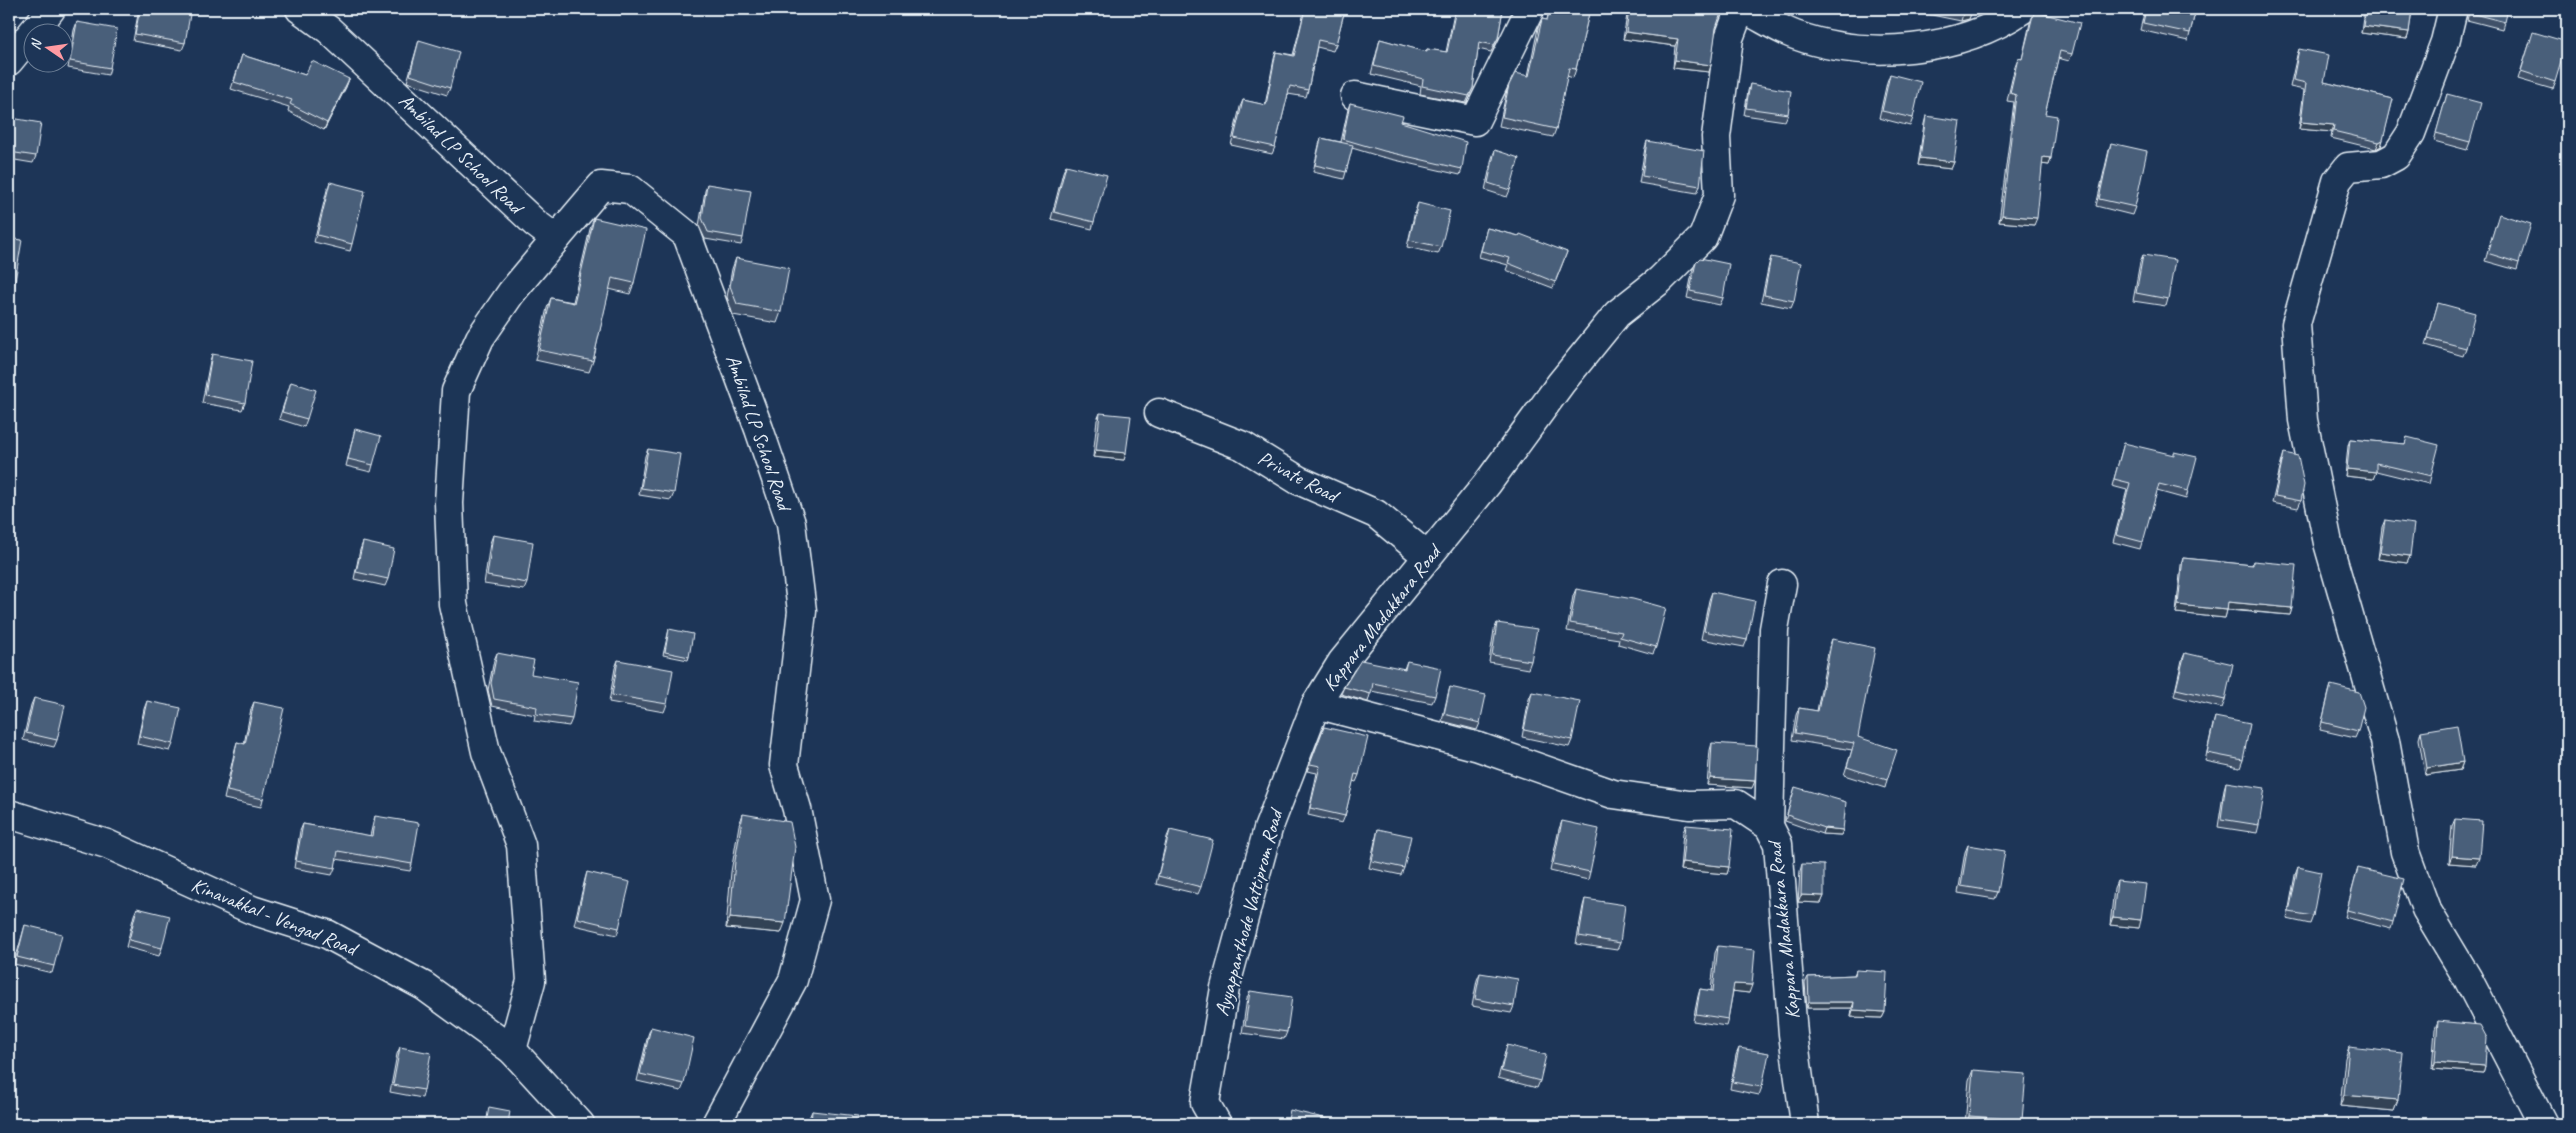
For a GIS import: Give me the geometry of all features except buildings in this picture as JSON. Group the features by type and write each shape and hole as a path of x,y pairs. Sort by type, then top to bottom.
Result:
{"street":[{"path":"41,22 51,9"},
{"name":"Ambilad LP School Road","path":"300,9 330,30 535,223 556,240 601,186 630,189 687,235 760,429 791,523 802,611 784,765 797,809 816,900 793,980 716,1124"},
{"path":"1355,96 1475,121 1530,9"},
{"name":"Kappara Madakkara Road","path":"1740,9 1729,38 1716,137 1719,195 1703,237 1660,280 1617,314 1561,384 1487,484 1342,662 1316,704 1479,747 1613,794 1689,805 1736,804 1769,826 1778,844 1793,1034 1805,1124"},
{"path":"1744,9 1794,35 1833,46 1885,50 1958,38 2003,23 2023,9"},
{"path":"2453,9 2445,42 2411,133 2396,156 2381,164 2348,167 2337,181 2296,324 2303,420 2328,543 2385,740 2405,852 2426,909 2468,979 2543,1124"},
{"path":"9,60 22,45"},
{"path":"512,1050 531,981 521,845 486,752 453,604 449,494 456,391 480,338 511,293 556,240"},
{"name":"Private Road","path":"1159,413 1243,446 1298,480 1376,514 1428,556"},
{"path":"1769,826 1774,630 1782,584"},
{"name":"Ayyappanthode Vattiprom Road","path":"1217,1124 1205,1103 1224,988 1268,829 1316,704"},
{"name":"Kinavakkal - Vengad Road","path":"9,814 107,844 252,910 327,934 424,986 512,1050 580,1124"}]}
